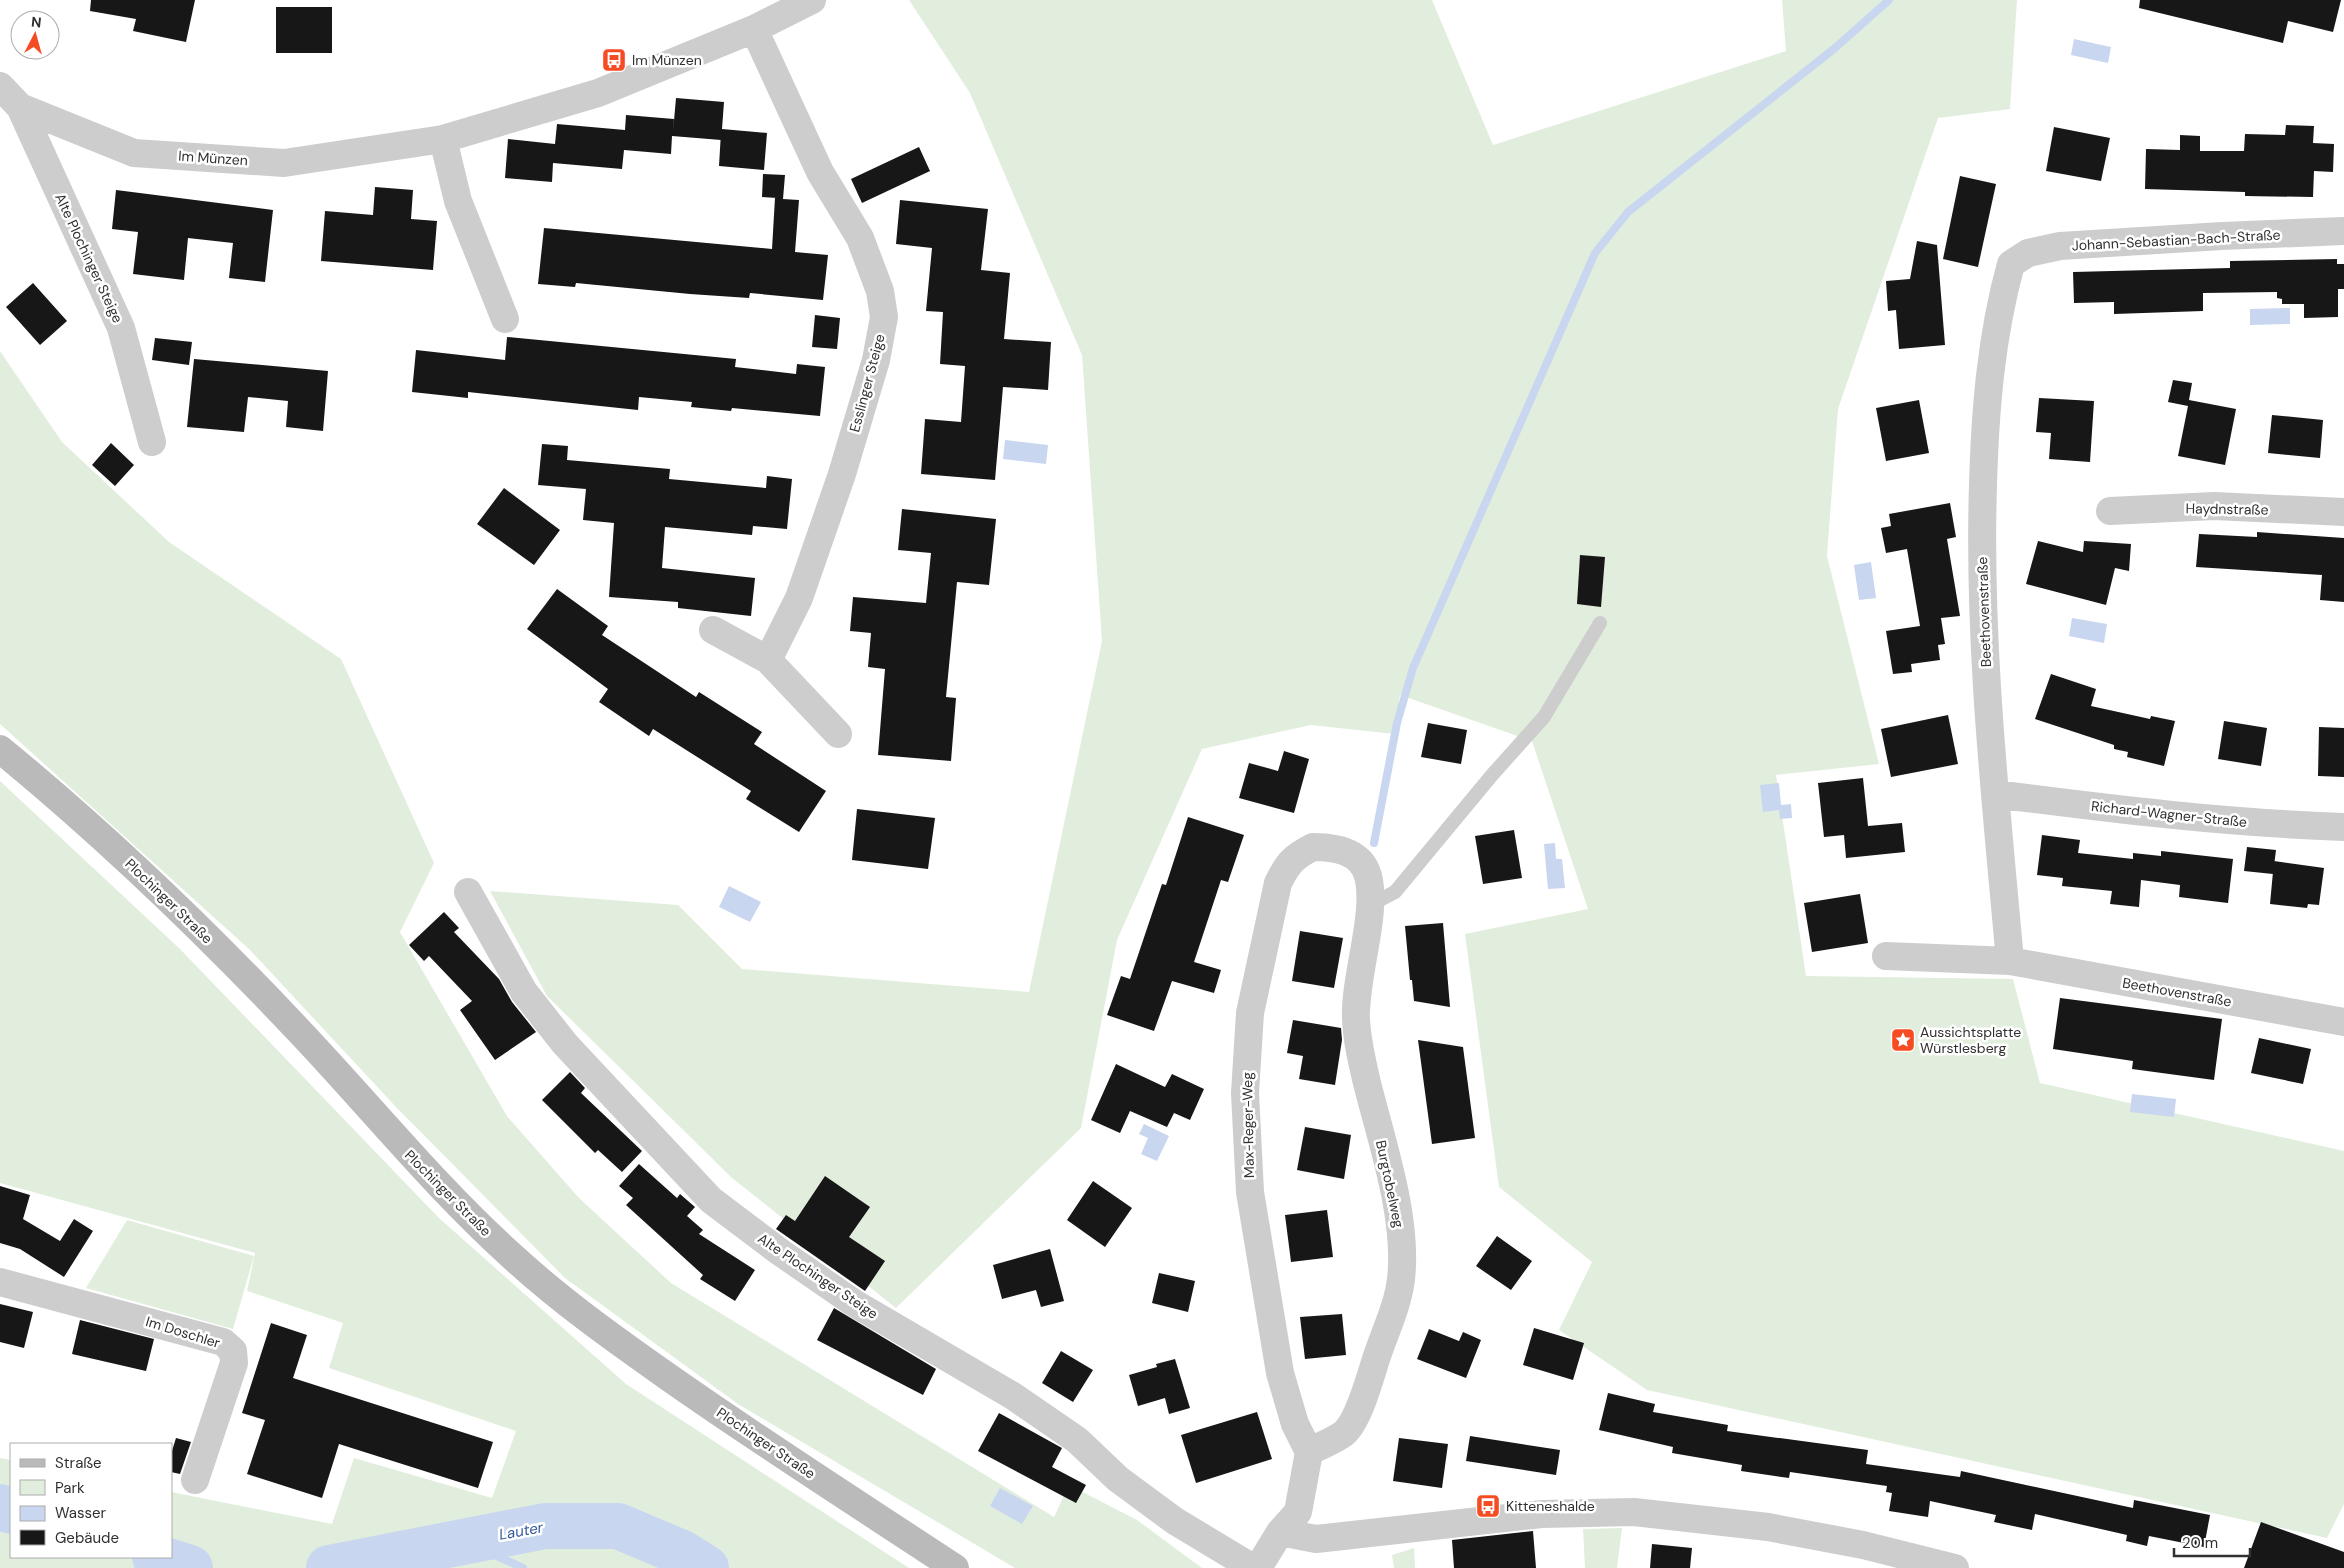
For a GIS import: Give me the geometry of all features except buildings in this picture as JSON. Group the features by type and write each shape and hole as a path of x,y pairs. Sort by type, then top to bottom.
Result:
{"main road":[{"name":"Plochinger Straße","path":"0,750 105,840 170,900 301,1033 444,1191 545,1286 613,1338 722,1415 955,1568"}],"street":[{"name":"Im Münzen","path":"20,106 134,153 284,162 443,140 598,93 754,29 812,0"},
{"name":"Esslinger Steige","path":"754,29 820,172 860,238 880,291 884,317 876,360 842,474 798,598 768,660"},
{"name":"Alte Plochinger Steige","path":"0,86 20,106 121,328 152,442"},
{"path":"443,140 458,201 505,319"},
{"name":"Johann-Sebastian-Bach-Straße","path":"2011,264 2028,253 2060,246 2344,231"},
{"name":"Beethovenstraße","path":"2010,961 1995,794 1982,592 1983,486 1993,352 2001,298 2011,264"},
{"name":"Haydnstraße","path":"2110,511 2214,506 2344,512"},
{"path":"712,630 768,660 838,734"},
{"name":"Richard-Wagner-Straße","path":"1995,794 2127,811 2238,822 2344,827"},
{"name":"Max-Reger-Weg","path":"1309,1452 1295,1424 1280,1373 1250,1192 1245,1093 1250,1012 1278,883 1287,864 1298,854 1313,847 1330,847 1351,853"},
{"name":"Burgtobelweg","path":"1309,1452 1344,1434 1352,1423 1367,1386 1401,1282 1403,1256 1398,1214 1361,1056 1356,1019 1370,905 1368,877 1363,865 1351,853"},
{"name":"Alte Plochinger Steige","path":"468,892 524,992 559,1036 711,1200 780,1252 854,1303 1013,1396 1077,1440 1118,1478 1175,1521 1253,1568"},
{"name":"Beethovenstraße","path":"1886,956 2010,961 2344,1022"},
{"name":"Im Doschler","path":"0,1282 223,1342 233,1351 234,1363 195,1480"},
{"path":"1258,1568 1280,1532 1298,1512 1309,1452"},
{"path":"1280,1532 1316,1539 1542,1514 1634,1512 1768,1527 1863,1545 1955,1568"}],"lane":[{"path":"1370,905 1396,892 1492,775 1544,717 1600,623"}],"green space":[{"path":"909,0 1432,0 1493,145 1786,51 1782,0 2017,0 2010,109 1938,118 1838,409 1827,556 1879,764 1776,775 1806,976 2013,979 2040,1083 2344,1151 2344,1504 2327,1538 1647,1390 1559,1330 1592,1262 1499,1187 1465,934 1588,909 1532,741 1400,695 1394,734 1311,725 1202,749 1117,940 1081,1128 896,1308 732,1178 547,996 490,891 678,905 742,969 1029,992 1102,641 1082,355 970,93"},
{"path":"0,351 62,442 169,542 341,659 434,863 400,932 507,1116 579,1198 671,1283 1054,1517 1069,1485 1137,1520 1202,1568 1015,1568 738,1404 565,1278 396,1107 249,949 0,724"},
{"path":"0,781 180,949 439,1218 626,1384 909,1568 0,1568 0,1458 10,1460 10,1558 172,1558 172,1492 332,1524 354,1458 492,1498 516,1431 329,1368 343,1323 247,1291 255,1253 0,1183"},
{"path":"127,1220 254,1256 233,1329 86,1288"},
{"path":"1622,1528 1617,1568 1585,1568 1583,1529"},
{"path":"1414,1548 1415,1568 1394,1568 1392,1555"}],"water":[{"path":"2074,39 2111,47 2108,63 2071,55"},
{"path":"2290,308 2290,324 2250,325 2250,309"},
{"path":"1005,440 1048,445 1046,464 1003,459"},
{"path":"1871,562 1876,598 1859,600 1854,565"},
{"path":"2072,618 2107,624 2104,643 2069,636"},
{"path":"1779,783 1781,805 1791,804 1792,818 1780,819 1779,810 1763,812 1760,785"},
{"path":"1555,843 1556,859 1562,859 1565,888 1548,889 1544,844"},
{"path":"729,886 761,902 750,922 719,907"},
{"path":"2132,1094 2176,1099 2174,1117 2130,1112"},
{"path":"1144,1124 1169,1136 1157,1161 1141,1154 1148,1138 1139,1134"},
{"path":"1000,1488 1033,1506 1022,1524 990,1506"}],"waterway":[{"path":"1374,843 1397,723 1413,668 1595,253 1628,212 1835,48 1889,0"},
{"name":"Lauter","path":"0,1507 10,1511"},
{"name":"Lauter","path":"329,1568 545,1526 618,1526 682,1553 706,1568"},
{"path":"464,1541 523,1568"},
{"name":"Lauter","path":"158,1558 190,1568"}],"place":[{"name":"Im Münzen","path":"614,60"},
{"name":"Aussichtsplatte Würstlesberg","path":"1903,1040"},
{"name":"Kitteneshalde","path":"1488,1506"}]}
